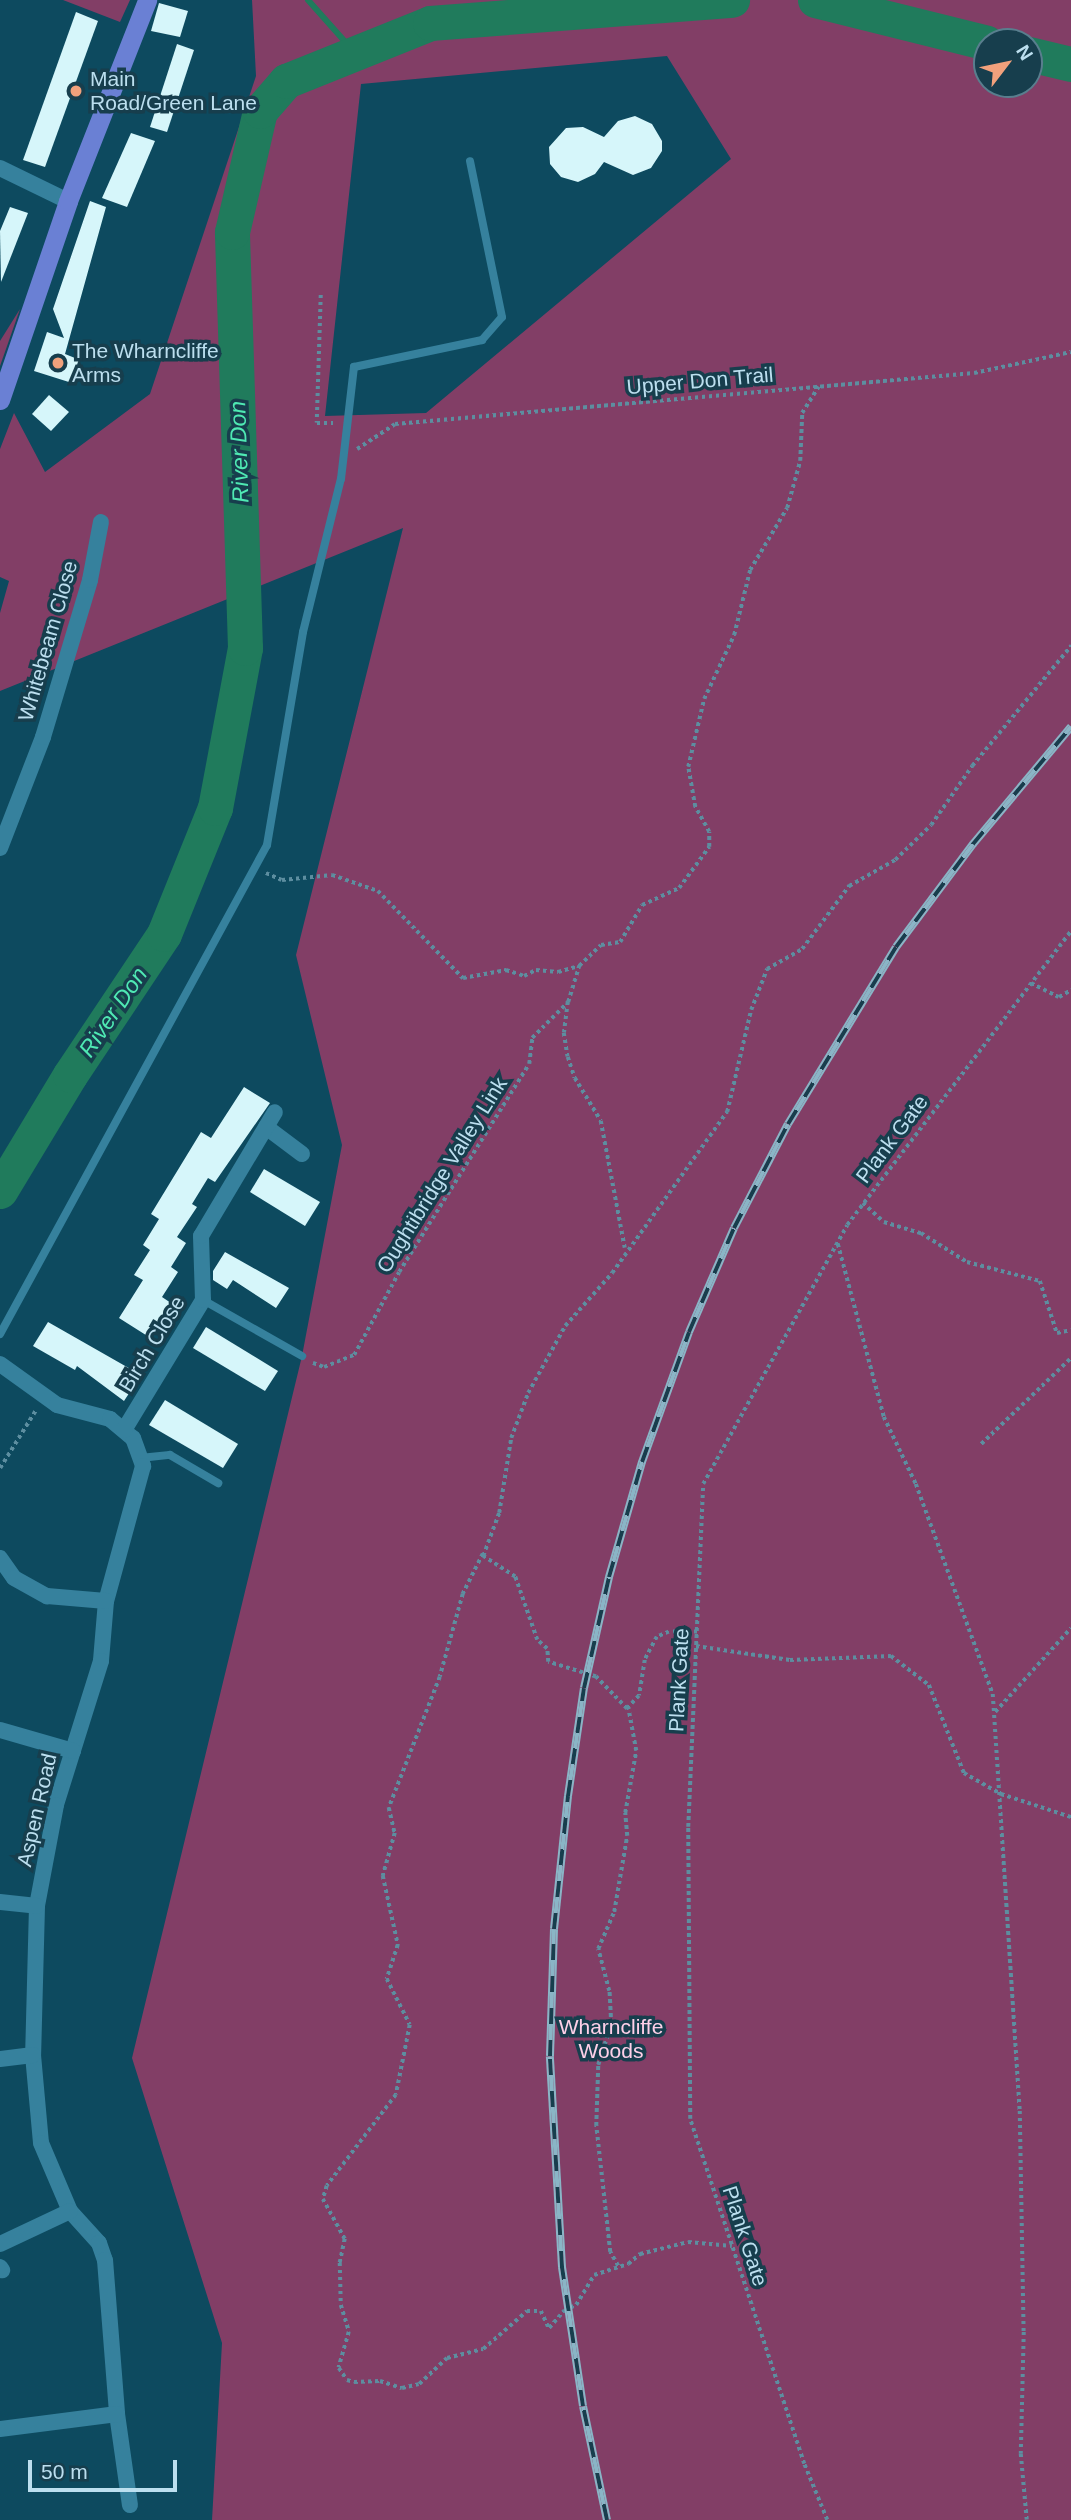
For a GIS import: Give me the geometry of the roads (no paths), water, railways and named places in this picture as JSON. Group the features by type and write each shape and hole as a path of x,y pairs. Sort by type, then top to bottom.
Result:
{"main road":[{"path":"0,400 68,201 147,0"}],"street":[{"path":"0,167 68,201"},
{"name":"Whitebeam Close","path":"0,848 43,737 90,580 101,522"},
{"name":"Birch Close","path":"124,1430 203,1300 201,1236 270,1120 302,1154"},
{"path":"0,1364 57,1405 110,1419 133,1438 140,1458"},
{"name":"Aspen Road","path":"130,2505 117,2414 105,2260 99,2243 70,2211 41,2143 33,2055 37,1906 56,1805 101,1661 106,1601 138,1489 140,1458"},
{"path":"0,1558 14,1578 47,1596 106,1601"},
{"path":"0,1730 73,1751"},
{"path":"0,1902 37,1906"},
{"path":"0,2059 33,2055"},
{"path":"0,2244 70,2211"},
{"path":"0,2430 117,2414"}],"lane":[{"path":"0,1334 267,845 303,632 341,479 341,459 354,367 482,340 502,317 470,161"},
{"path":"203,1300 302,1356"},
{"path":"140,1458 170,1455 218,1483"}],"waterway":[{"path":"308,0 355,53"},
{"name":"River Don","path":"0,1191 70,1075 164,934 215,808 245,648 232,232 260,111 286,81 430,23 732,0"},
{"name":"River Don","path":"815,0 973,40"},
{"name":"River Don","path":"1043,57 1071,64"}],"railway":[{"path":"607,2520 583,2406 562,2267 550,2056 554,1929 568,1796 584,1688 609,1577 642,1462 689,1332 734,1228 788,1124 896,947 973,844 1071,727"}],"place":[{"name":"Main Road/Green Lane","path":"76,91"},
{"name":"The Wharncliffe Arms","path":"58,363"}],"park label":[{"name":"Wharncliffe Woods","path":"611,2039"}]}
